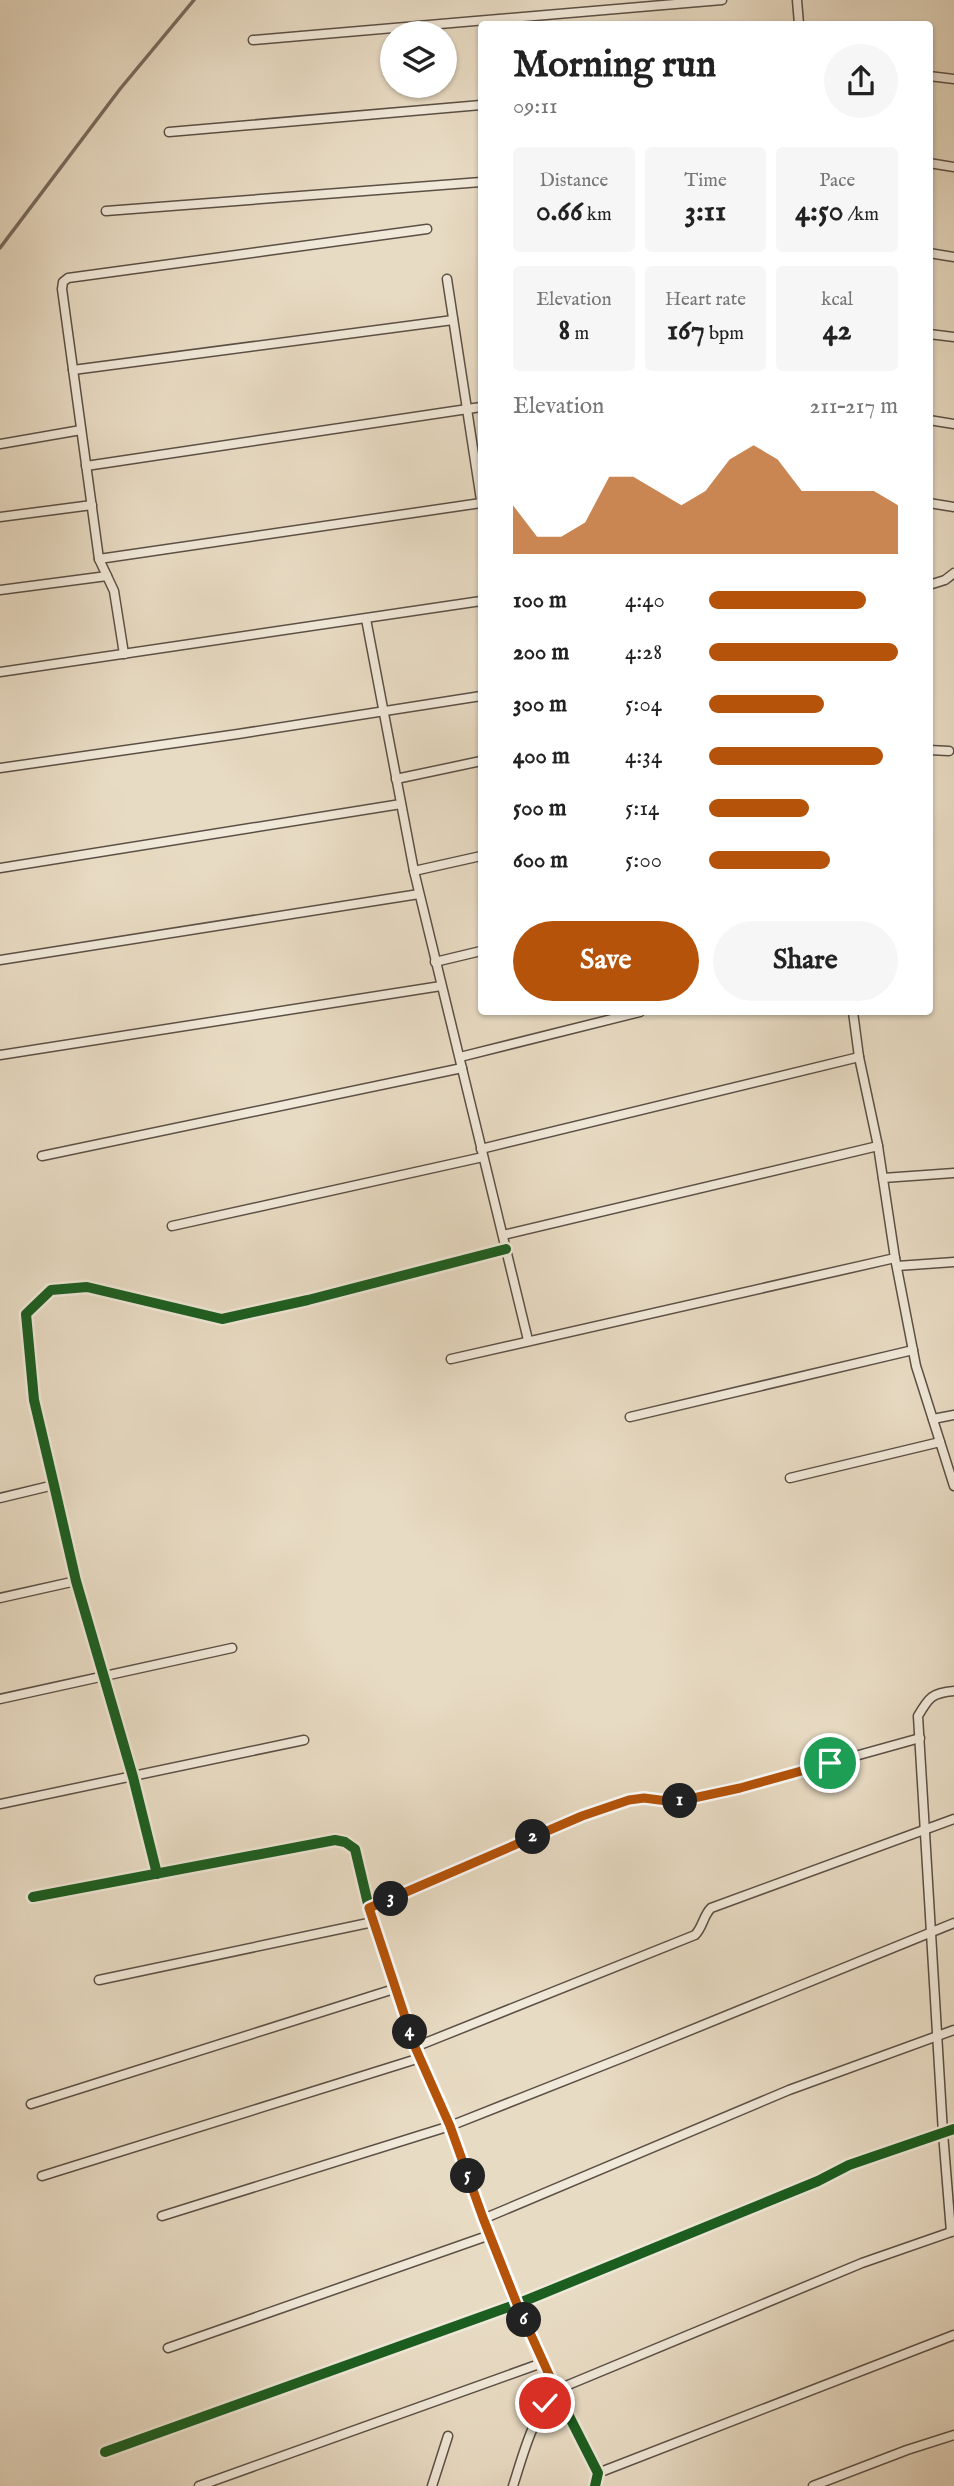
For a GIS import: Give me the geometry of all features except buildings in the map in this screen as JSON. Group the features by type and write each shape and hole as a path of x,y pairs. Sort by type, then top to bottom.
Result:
{"street":[{"path":"253,40 722,0"},
{"path":"797,0 799,21"},
{"path":"933,76 954,79"},
{"path":"169,132 478,105"},
{"path":"933,164 954,167"},
{"path":"106,211 478,182"},
{"path":"124,654 114,591 99,559 63,282 68,278 427,229"},
{"path":"933,254 954,257"},
{"path":"447,279 478,481"},
{"path":"73,370 453,320"},
{"path":"933,334 954,337"},
{"path":"86,466 478,407"},
{"path":"933,421 954,424"},
{"path":"0,444 81,430"},
{"path":"99,559 478,501"},
{"path":"933,504 954,507"},
{"path":"0,517 92,505"},
{"path":"933,583 945,580 954,573"},
{"path":"0,590 107,576"},
{"path":"0,672 478,601"},
{"path":"366,619 419,894 528,1340"},
{"path":"0,768 478,696"},
{"path":"933,750 949,751"},
{"path":"396,779 478,762"},
{"path":"0,868 401,804"},
{"path":"414,871 478,857"},
{"path":"0,960 419,894"},
{"path":"435,961 478,952"},
{"path":"0,1055 442,986"},
{"path":"460,1057 628,1015"},
{"path":"853,1015 913,1350 954,1486"},
{"path":"172,1226 482,1153 859,1057"},
{"path":"42,1156 463,1068"},
{"path":"503,1235 878,1146"},
{"path":"883,1178 954,1173"},
{"path":"157,1874 133,1777 76,1581 34,1400 26,1314 51,1290 87,1287 222,1319 506,1250"},
{"path":"451,1359 528,1340 896,1262 954,1262"},
{"path":"630,1417 913,1350"},
{"path":"933,1419 954,1415"},
{"path":"790,1478 940,1442"},
{"path":"0,1498 54,1485"},
{"path":"0,1598 76,1581"},
{"path":"0,1699 232,1648"},
{"path":"513,2486 534,2423 556,2390 862,2263 953,2231 943,2133 918,1716 926,1701 937,1692 954,1691"},
{"path":"369,1908 569,1822 629,1800 644,1798 675,1802 740,1788 920,1738"},
{"path":"0,1804 304,1740"},
{"path":"415,2047 695,1935 701,1930 706,1912 711,1908 954,1819"},
{"path":"33,1897 335,1840 345,1842 355,1849 373,1922 415,2047 450,2126 483,2218 542,2363 598,2473 595,2486"},
{"path":"99,1980 373,1922"},
{"path":"162,2217 450,2126 954,1923"},
{"path":"31,2104 394,1989"},
{"path":"483,2218 789,2090 954,2030"},
{"path":"42,2176 420,2058"},
{"path":"105,2452 517,2304 818,2181 849,2165 954,2129"},
{"path":"168,2348 490,2235"},
{"path":"598,2473 954,2335"},
{"path":"199,2486 542,2363"},
{"path":"813,2486 954,2435"},
{"path":"432,2486 448,2436"}],"waterway":[{"path":"0,248 120,89 194,0"}],"cycle path":[{"path":"157,1874 133,1777 76,1581 34,1400 26,1314 51,1290 87,1287 222,1319 308,1300 506,1249"},
{"path":"33,1897 335,1840 345,1842 355,1849 369,1908 415,2047 450,2126 483,2219 542,2363 598,2473 595,2486"},
{"path":"105,2452 517,2304 818,2181 849,2165 954,2129"}],"route":[{"path":"545,2403 556,2390 517,2304 450,2126 415,2047 369,1908 582,1816 629,1800 644,1798 675,1802 740,1788 830,1763"}]}
